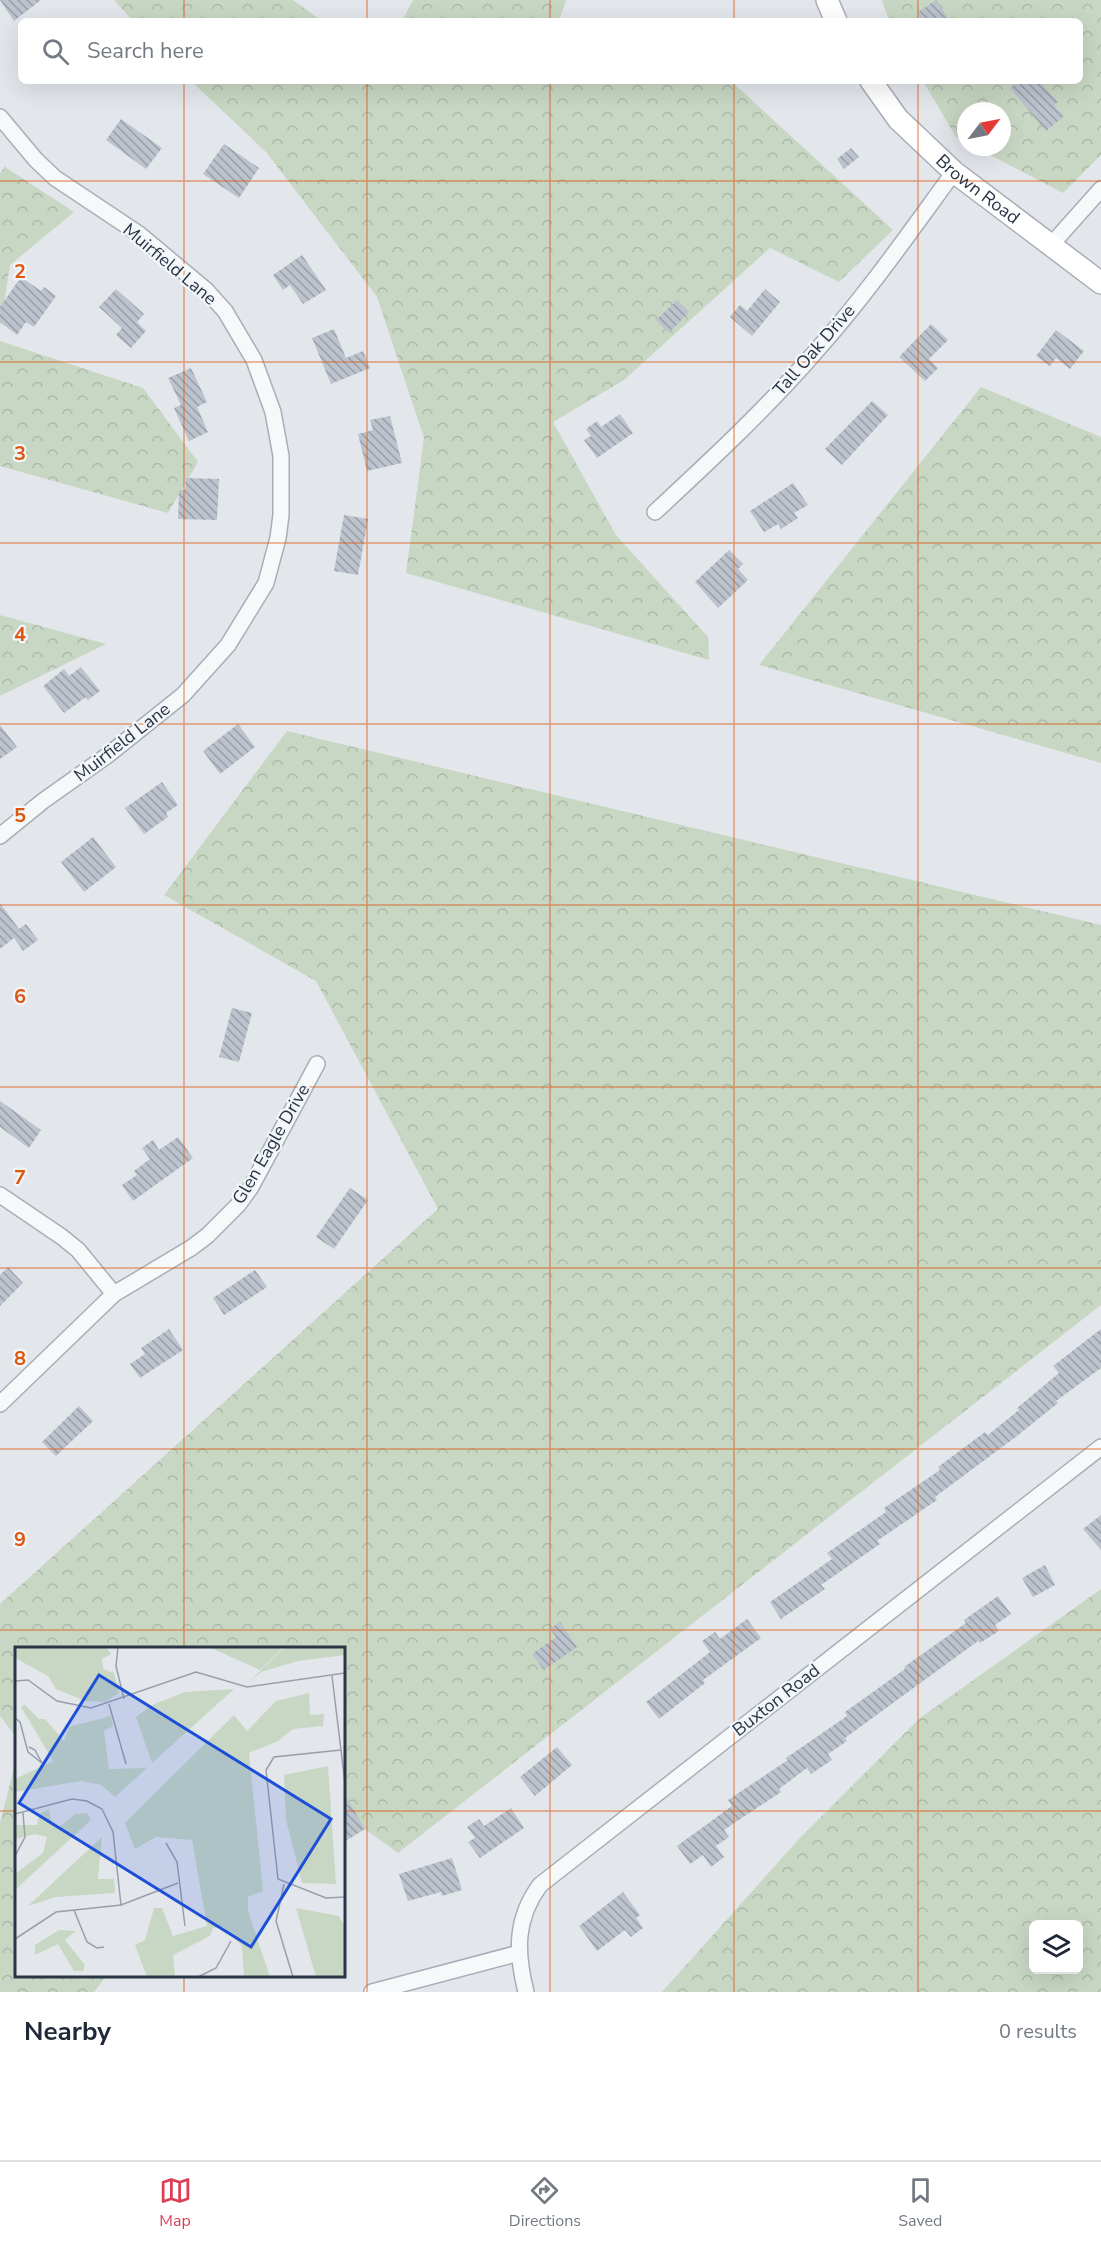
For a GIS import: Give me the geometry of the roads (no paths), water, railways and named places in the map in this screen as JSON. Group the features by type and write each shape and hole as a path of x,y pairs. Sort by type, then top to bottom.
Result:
{"street":[{"path":"827,0 835,18"},
{"name":"Brown Road","path":"873,84 898,119 954,172 1101,283"},
{"name":"Muirfield Lane","path":"0,117 36,160 55,178 139,234 206,290 225,312 254,360 273,412 281,456 281,491 279,538 266,583 228,645 183,695 0,836"},
{"name":"Tall Oak Drive","path":"655,512 732,440 818,350 873,281 954,172"},
{"path":"1051,245 1101,189"},
{"name":"Glen Eagle Drive","path":"0,1404 114,1294 191,1248 207,1236 238,1205 251,1187 317,1064"},
{"path":"0,1195 78,1250 114,1294"},
{"name":"Buxton Road","path":"526,1992 519,1953 524,1913 530,1899 550,1876 1101,1447"},
{"path":"372,1992 519,1953"}]}
